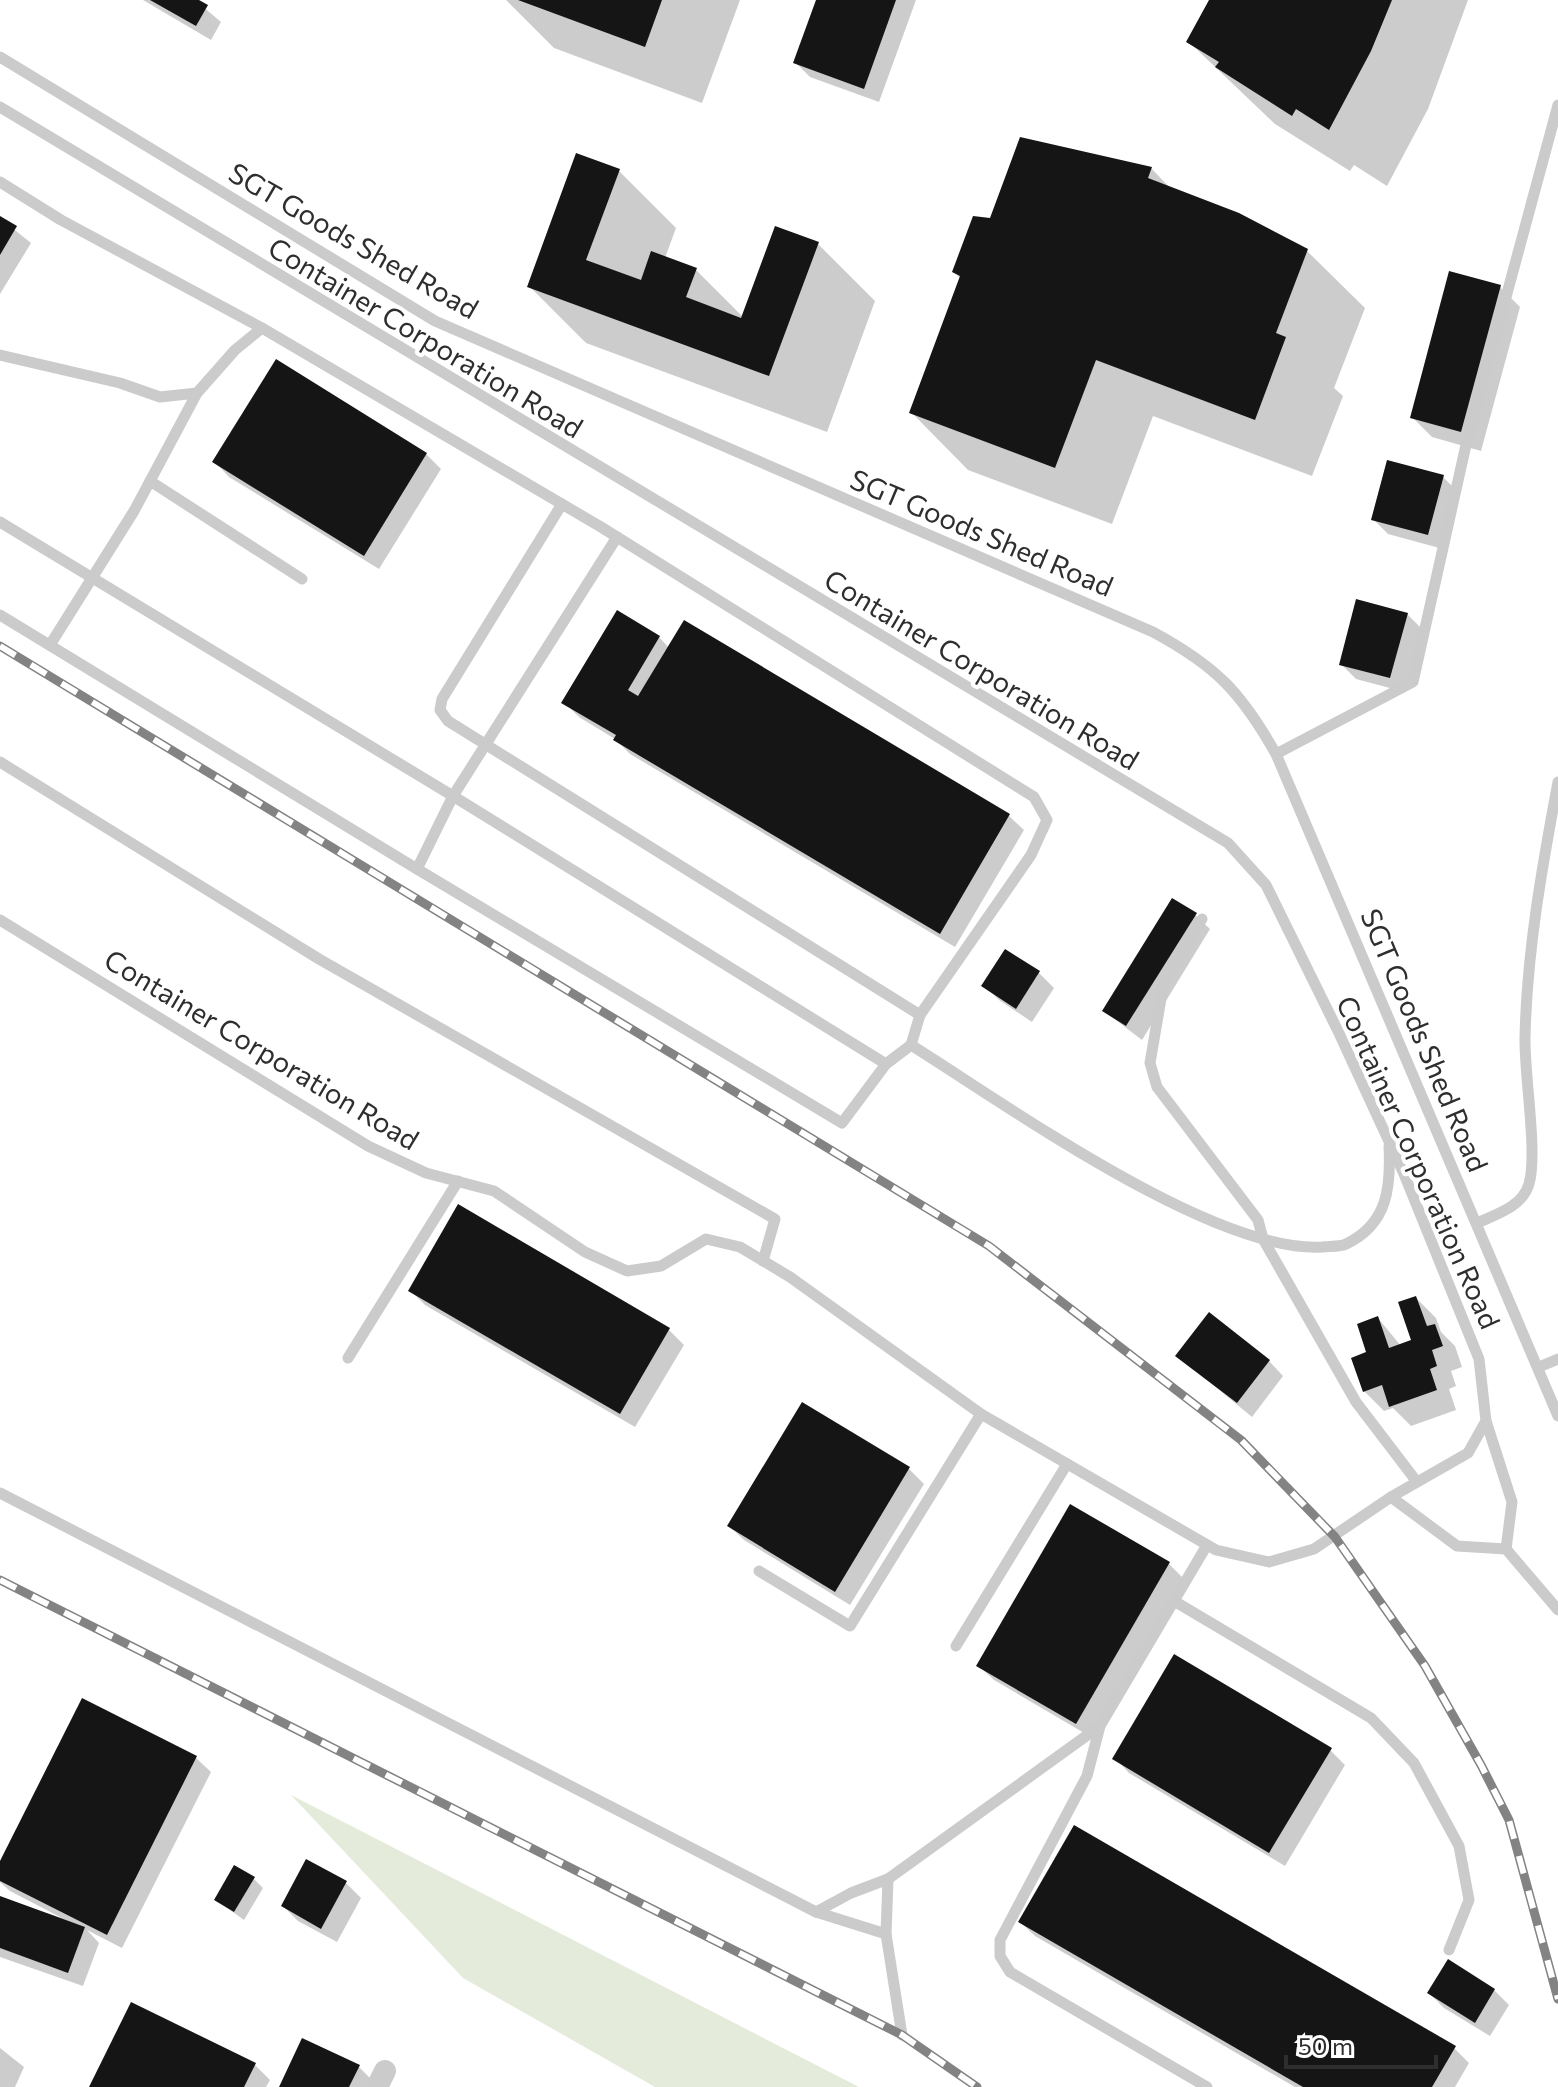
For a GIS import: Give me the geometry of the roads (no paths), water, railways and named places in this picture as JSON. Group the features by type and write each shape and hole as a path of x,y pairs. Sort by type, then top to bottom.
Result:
{"lane":[{"name":"SGT Goods Shed Road","path":"0,57 435,321 1175,643 1230,685 1251,711 1276,754 1558,1416"},
{"path":"1276,754 1413,682 1466,445 1558,105"},
{"name":"Container Corporation Road","path":"0,107 1228,843 1266,885 1389,1142 1479,1359 1486,1421 1468,1453 1391,1497 1314,1549 1269,1562 1207,1545 981,1414 740,1247 706,1239 661,1266 627,1271 585,1252 494,1191 426,1173 368,1146 0,920"},
{"path":"0,182 61,220 262,328 617,537 1034,797 1047,820 1031,855 920,1015 911,1045 886,1064 842,1123 0,615"},
{"path":"50,645 150,481 197,393 235,350 262,328"},
{"path":"0,355 120,383 160,397 197,393"},
{"path":"150,481 302,579"},
{"path":"562,504 442,699 440,710 448,721 920,1015"},
{"path":"0,522 453,796 886,1064"},
{"path":"417,869 453,796 484,743 617,537"},
{"path":"0,762 319,959 775,1219 763,1261"},
{"path":"1477,1223 1514,1206 1530,1181 1525,1040 1529,963 1538,888 1558,782"},
{"path":"1202,919 1164,981 1150,1063 1157,1087 1258,1220 1263,1239 1356,1402 1388,1449 1417,1482"},
{"path":"911,1045 1128,1180 1244,1234 1301,1248 1345,1245 1378,1217 1391,1186 1389,1142"},
{"path":"348,1358 458,1181"},
{"path":"1539,1367 1558,1359"},
{"path":"759,1571 850,1626 981,1414"},
{"path":"1486,1421 1512,1502 1506,1549"},
{"path":"956,1646 1067,1464"},
{"path":"0,1493 816,1912 886,1934"},
{"path":"1391,1497 1457,1546 1506,1549 1558,1610"},
{"path":"1207,1545 1100,1726 1087,1776 1000,1940 1000,1956 1010,1972 1207,2087"},
{"path":"1174,1601 1371,1718 1414,1763 1459,1846 1469,1900 1449,1950"},
{"path":"816,1912 851,1893 888,1879 1100,1726"},
{"path":"888,1879 886,1934 902,2035"}],"railway":[{"path":"0,646 989,1246 1241,1440 1335,1537 1425,1666 1509,1820 1558,1999"},
{"path":"0,1580 902,2035 977,2087"}]}
